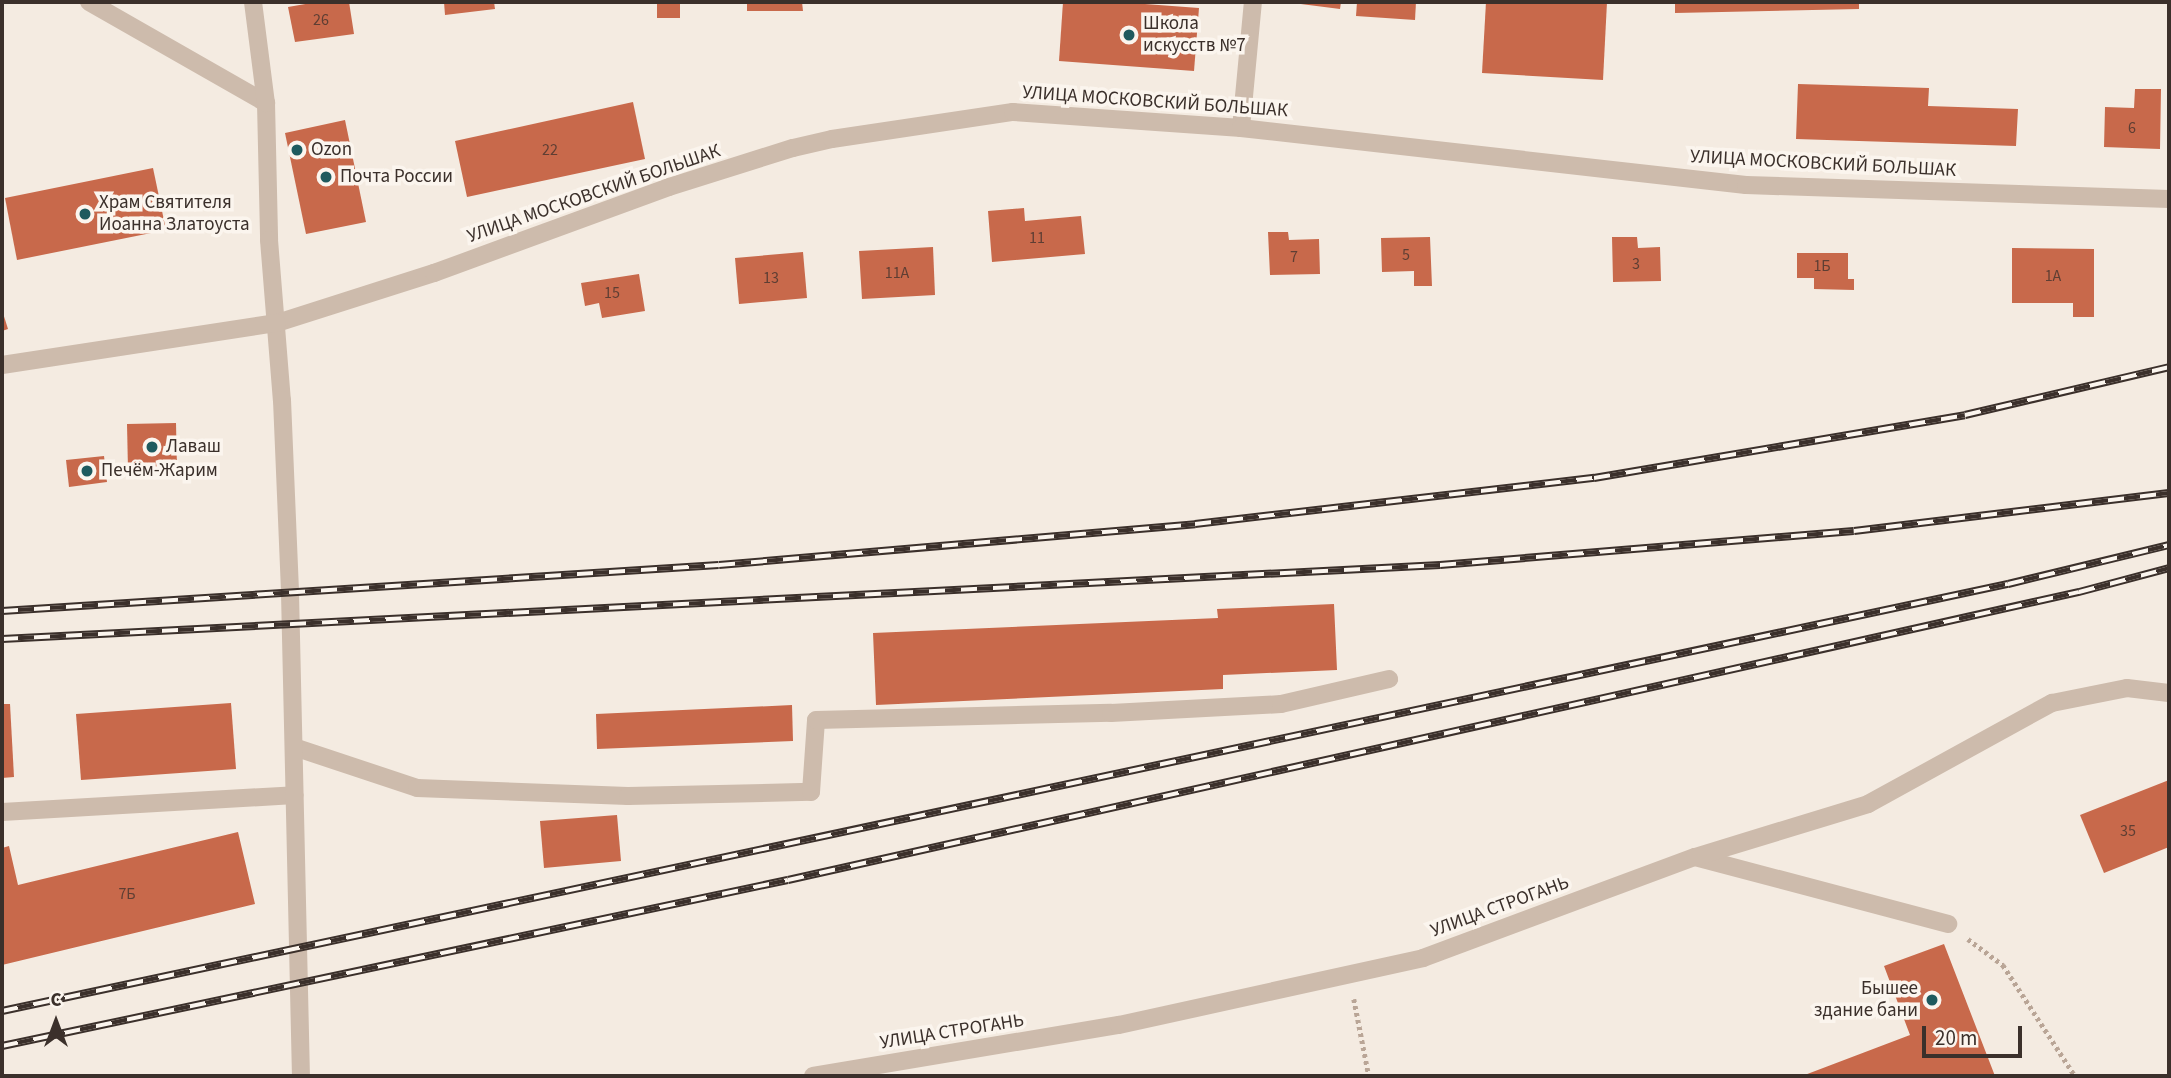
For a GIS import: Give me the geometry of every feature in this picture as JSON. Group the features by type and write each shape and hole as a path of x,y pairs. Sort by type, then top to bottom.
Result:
{"street":[{"path":"89,2 266,103"},
{"path":"253,2 266,103 269,240 277,323 295,794 301,1076"},
{"path":"1241,128 1253,2"},
{"name":"УЛИЦА МОСКОВСКИЙ БОЛЬШАК","path":"2,365 277,323 434,273 669,187 832,139 1013,112 1241,128 1746,185 2169,199"},
{"path":"293,747 417,788 628,796 811,792 816,720 1111,713 1281,704 1389,679"},
{"name":"УЛИЦА СТРОГАНЬ","path":"813,1076 1119,1025 1423,958 1695,857 1868,804 2052,703 2127,688 2169,692"},
{"path":"2,812 295,794"},
{"path":"1695,857 1948,925"}],"path":[{"path":"1948,925 2003,965 2075,1076"},
{"path":"1349,974 1369,1076"}],"building":[{"path":"317,2 349,2 354,34 295,42 288,7"},
{"path":"444,2 494,2 495,9 445,15"},
{"path":"657,2 680,2 680,18 657,18"},
{"path":"747,2 802,2 803,11 747,11"},
{"name":"Школа искусств №7","path":"1063,2 1118,2 1199,8 1194,71 1059,61"},
{"path":"1285,2 1341,2 1340,9"},
{"path":"1357,2 1416,2 1415,20 1356,16"},
{"path":"1486,2 1607,2 1603,80 1482,73"},
{"path":"1675,2 1859,2 1859,9 1675,13"},
{"path":"1798,84 1929,88 1928,106 2018,109 2016,146 1796,139"},
{"path":"2135,89 2161,89 2160,149 2104,147 2105,107 2134,108"},
{"path":"633,102 645,159 467,197 455,141"},
{"name":"Почта России","path":"345,120 366,222 306,234 285,133"},
{"name":"Храм Святителя Иоанна Златоуста","path":"153,168 166,230 17,260 5,198"},
{"path":"1024,208 1025,221 1081,216 1085,254 992,262 988,211"},
{"path":"1268,232 1288,232 1289,240 1319,239 1320,274 1270,275"},
{"path":"1430,237 1432,286 1414,286 1414,271 1382,272 1381,238"},
{"path":"1612,237 1637,237 1638,248 1660,247 1661,281 1613,282"},
{"path":"933,247 935,295 862,299 859,251"},
{"path":"2012,248 2094,249 2094,317 2073,317 2073,303 2012,303"},
{"path":"803,252 807,298 739,304 735,258"},
{"path":"1797,253 1848,253 1848,279 1854,279 1854,290 1814,289 1814,278 1797,278"},
{"path":"639,274 645,311 602,318 599,303 585,306 581,283"},
{"path":"2,310 8,329 2,331"},
{"name":"Лаваш","path":"176,423 177,469 128,470 127,424"},
{"name":"Печём-Жарим","path":"104,456 107,482 69,487 66,460"},
{"path":"1334,604 1337,670 1223,675 1223,689 876,705 873,633 1218,618 1217,609"},
{"path":"231,703 236,769 81,780 76,714"},
{"path":"2,704 10,704 14,777 2,778"},
{"path":"792,705 793,741 597,749 596,714"},
{"path":"2169,780 2169,847 2104,873 2080,815"},
{"path":"617,815 621,861 544,868 540,821"},
{"path":"238,832 255,904 2,965 2,848 9,846 18,885"},
{"name":"Бышее здание бани","path":"1944,944 1995,1076 1802,1076 1910,1035 1884,966"}],"railway":[{"path":"2,611 719,565 1195,524 1594,478 1965,415 2169,367"},
{"path":"2,639 1440,565 1854,531 2169,493"},
{"path":"2,1011 2008,584 2169,545"},
{"path":"2,1046 788,880 2079,592 2169,568"}],"place":[{"name":"Школа искусств №7","path":"1129,35"},
{"name":"Ozon","path":"297,150"},
{"name":"Почта России","path":"326,177"},
{"name":"Храм Святителя Иоанна Златоуста","path":"85,214"},
{"name":"Лаваш","path":"152,447"},
{"name":"Печём-Жарим","path":"87,471"},
{"name":"Бышее здание бани","path":"1932,1000"}]}
